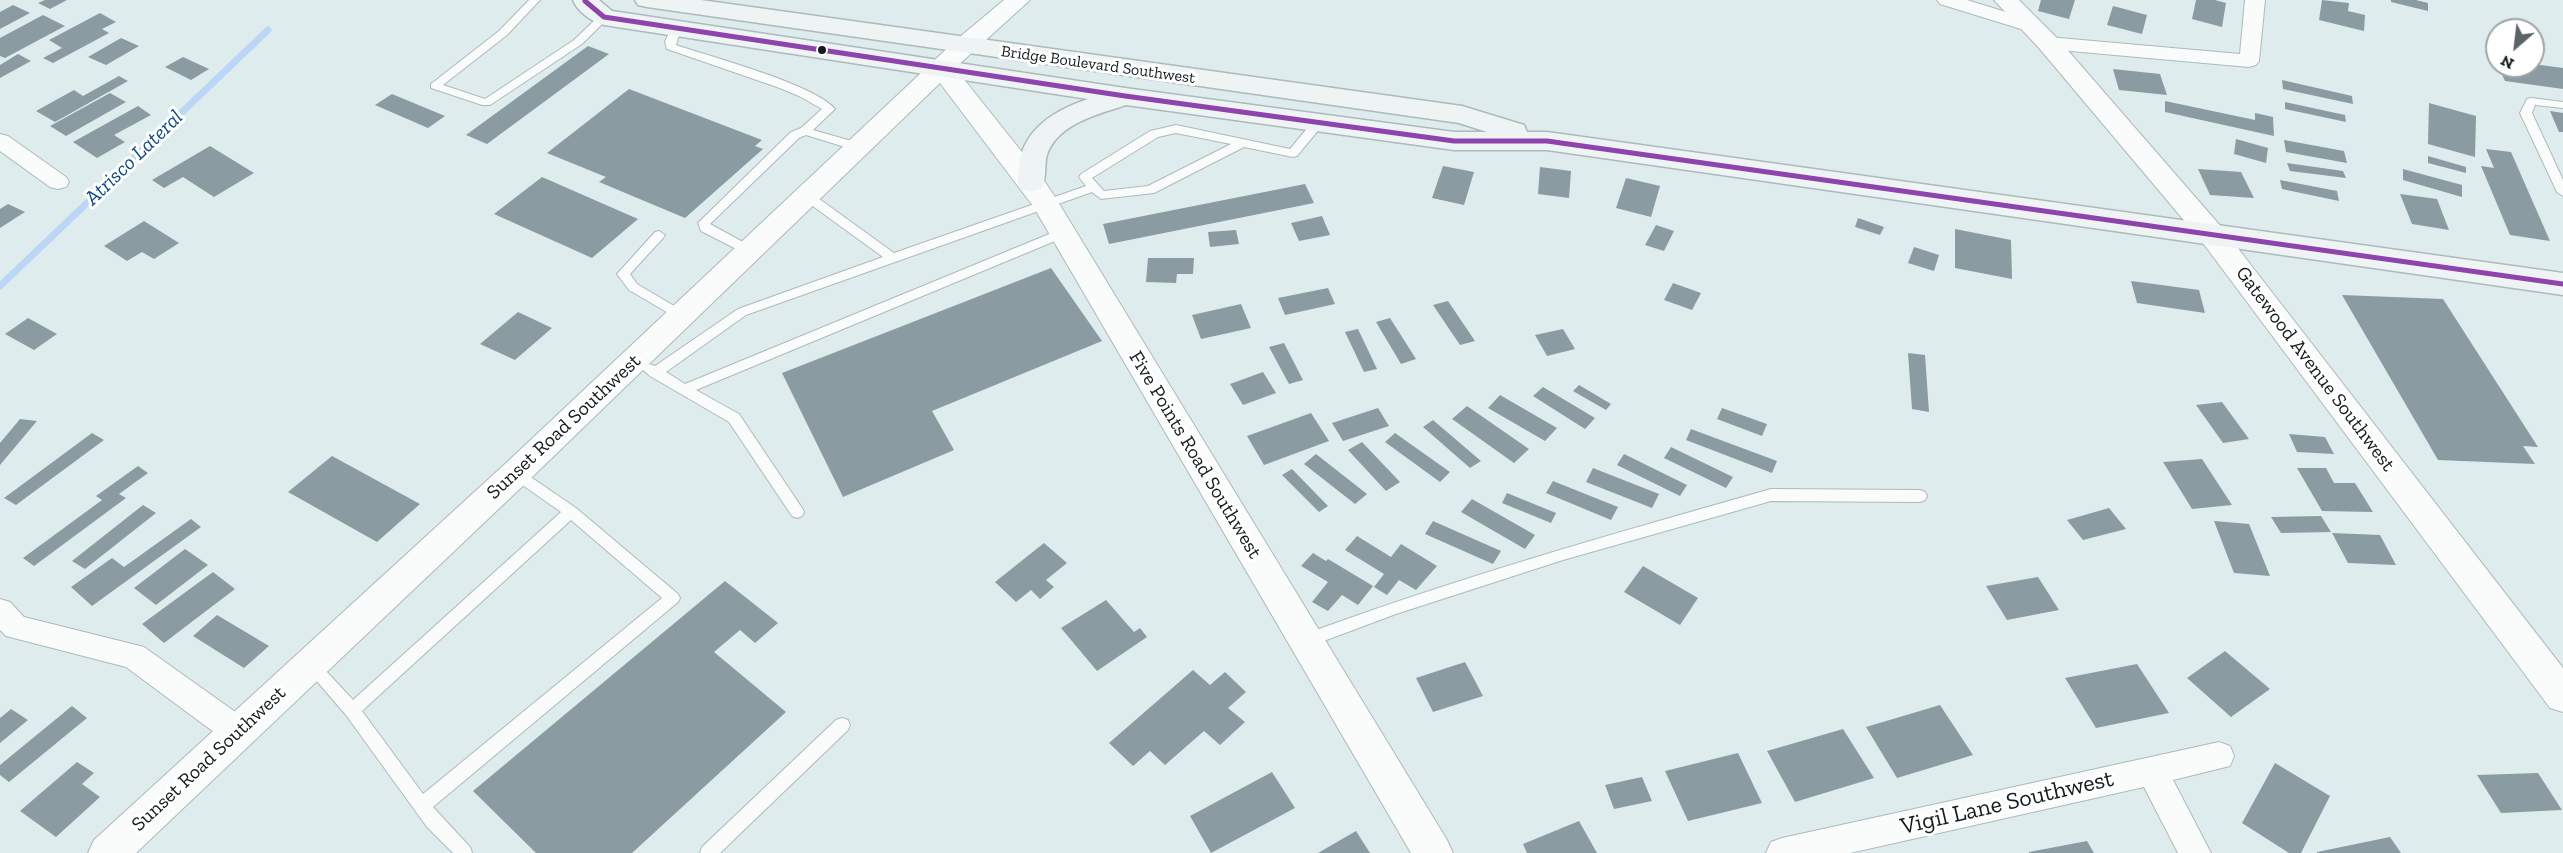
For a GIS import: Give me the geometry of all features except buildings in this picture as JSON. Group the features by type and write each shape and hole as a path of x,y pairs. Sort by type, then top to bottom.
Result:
{"main road":[{"name":"Bridge Boulevard Southwest","path":"647,0 953,57 1125,96 1454,141 1547,141 2563,284"},
{"name":"Bridge Boulevard Southwest","path":"589,3 676,28 1462,115 1547,141"},
{"path":"1038,193 1035,152 1053,126 1079,111 1125,96"}],"street":[{"name":"Sunset Road Southwest","path":"108,853 516,473 645,367 682,316 953,57 1018,0"},
{"path":"1947,0 2038,34 2249,61 2255,0"},
{"name":"Gatewood Avenue Southwest","path":"2006,0 2213,236 2563,696"},
{"name":"Five Points Road Southwest","path":"953,57 1064,233 1433,853"},
{"path":"0,141 58,182"},
{"path":"0,611 16,627 134,656 237,731"},
{"name":"Vigil Lane Southwest","path":"1782,853 1867,844 2219,756"},
{"path":"2152,771 2195,853"}],"lane":[{"path":"535,0 503,33 435,86 486,103 578,42 589,3"},
{"path":"676,28 670,42 671,47 799,92 825,104 828,109 805,131 795,135 704,223 705,228 750,251"},
{"path":"2563,105 2531,101 2526,113 2563,192"},
{"path":"1242,143 1150,190 1101,195 1085,177 1154,134 1176,129 1293,153 1319,122"},
{"path":"805,131 858,147"},
{"path":"645,367 742,312 892,258 1038,193 1094,187"},
{"path":"807,196 892,258"},
{"path":"685,389 1064,233"},
{"path":"658,235 623,274 633,287 682,316"},
{"path":"645,367 734,417 797,512"},
{"path":"423,805 674,598 571,512 516,473"},
{"path":"1305,641 1394,608 1552,558 1771,495 1920,496"},
{"path":"352,710 571,512"},
{"path":"310,664 352,710 433,821 464,853"},
{"path":"708,853 842,725"}],"waterway":[{"name":"Atrisco Lateral","path":"0,286 268,30"}],"transit line":[{"path":"585,1 604,17 1125,96 1454,141 1547,141 2563,284"}]}
